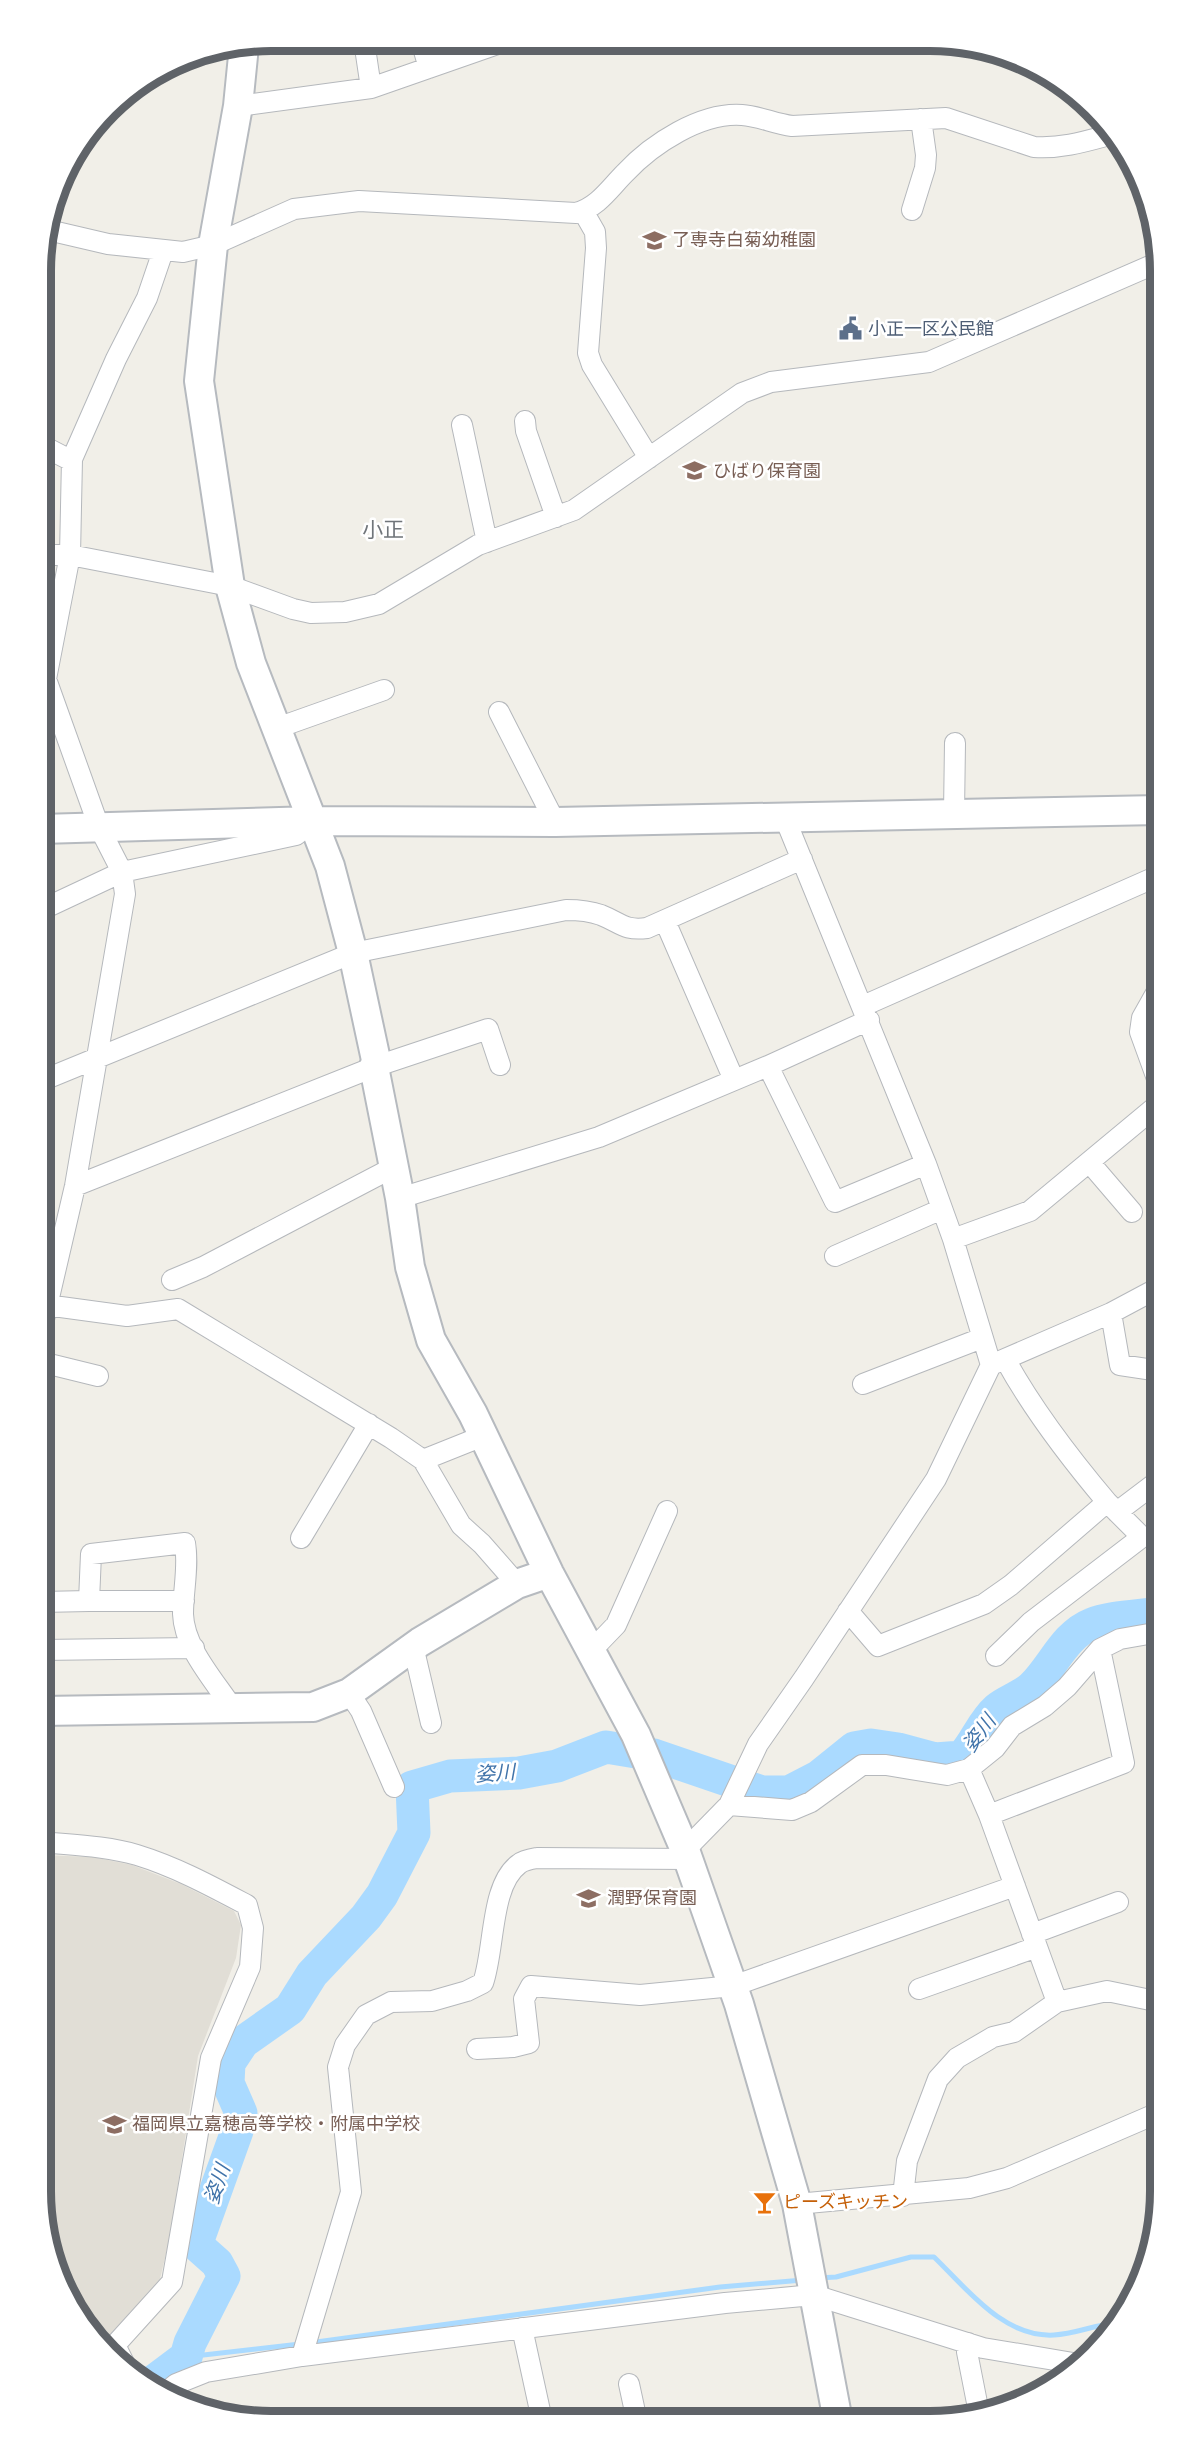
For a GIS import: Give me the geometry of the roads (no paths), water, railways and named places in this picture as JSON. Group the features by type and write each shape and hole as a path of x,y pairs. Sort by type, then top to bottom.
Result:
{"street":[{"path":"365,51 371,88"},
{"path":"424,51 429,68"},
{"path":"238,106 371,88 477,51"},
{"path":"243,53 238,106 213,245 199,381 230,586 251,663 330,866 353,953 376,1060 374,1067 400,1198 410,1267 430,1340 483,1436 549,1573 636,1735 687,1854 733,1986 797,2204 836,2411"},
{"path":"54,232 108,244 183,252 213,245 294,209 359,201 563,214 583,211 598,201 634,163 675,132 715,118 741,114 792,126 946,118 1034,147 1071,146 1104,136"},
{"path":"912,210 926,161 921,119"},
{"path":"583,211 596,232 588,353 592,365 649,458"},
{"path":"51,646 70,555 72,460 116,359 147,298 163,251"},
{"path":"51,555 70,555 230,586 311,613 345,612 378,604 487,542 574,510 742,393 755,387 771,382 929,363 1150,266"},
{"path":"525,421 526,431 556,517"},
{"path":"462,425 487,542"},
{"path":"51,450 72,460"},
{"path":"277,728 384,690"},
{"path":"51,698 99,827 122,872 125,894 75,1186 51,1275"},
{"path":"499,712 555,822"},
{"path":"954,813 955,743"},
{"path":"51,829 314,821 555,822 1150,810"},
{"path":"784,816 926,1164 953,1239 982,1338 998,1362 1017,1381 1070,1458 1112,1507 1142,1537 1031,1622 996,1656"},
{"path":"51,905 122,872 296,835 314,821"},
{"path":"51,1078 353,953 566,910 581,910 601,915 624,928 633,930 647,928 802,859"},
{"path":"400,1198 599,1137 768,1066 866,1013 1150,880"},
{"path":"665,921 734,1080"},
{"path":"1150,1004 1142,1018 1140,1032 1150,1060"},
{"path":"75,1186 374,1067 488,1029 500,1065"},
{"path":"768,1066 835,1202 926,1164"},
{"path":"953,1239 1030,1212 1150,1112"},
{"path":"1090,1163 1132,1212"},
{"path":"172,1280 203,1267 394,1167"},
{"path":"835,1256 942,1209"},
{"path":"302,2356 351,2192 338,2067 345,2045 366,2015 391,2002 432,2001 467,1991 483,1983 489,1967 501,1887 520,1863 537,1857 687,1854 729,1805 758,1744 936,1479 998,1362 1111,1313 1150,1292"},
{"path":"51,1298 127,1316 178,1309 369,1424 423,1460 461,1525 482,1544 517,1584"},
{"path":"1111,1313 1120,1365 1150,1370"},
{"path":"863,1384 982,1338"},
{"path":"51,1364 98,1376"},
{"path":"301,1538 369,1424"},
{"path":"423,1460 483,1436"},
{"path":"849,1611 878,1646 984,1604 1112,1507 1150,1486"},
{"path":"591,1651 616,1625 667,1512"},
{"path":"89,1601 91,1554 185,1543 187,1558 184,1624 194,1648 233,1709"},
{"path":"51,1712 313,1707 349,1693 414,1646 517,1584 549,1573"},
{"path":"51,1602 184,1601"},
{"path":"729,1805 792,1810 811,1802 862,1765 886,1765 947,1775 969,1769 995,1748 1012,1726 1045,1706 1067,1688 1100,1648 1120,1639 1150,1634"},
{"path":"414,1646 431,1723"},
{"path":"51,1650 194,1648"},
{"path":"990,1815 1124,1763 1100,1648"},
{"path":"349,1693 361,1711 394,1787"},
{"path":"969,1769 990,1815 1057,2002"},
{"path":"51,1843 89,1846 135,1855 187,1874 247,1905 253,1928 250,1967 211,2058 172,2282 115,2344 117,2349"},
{"path":"477,2049 513,2047 529,2043 524,1999 531,1986 640,1995 733,1986 1015,1886"},
{"path":"919,1989 1118,1902"},
{"path":"903,2196 907,2161 938,2079 957,2058 993,2037 1014,2032 1057,2002 1107,1991 1150,2000"},
{"path":"797,2204 903,2196 969,2188 1007,2178 1150,2116"},
{"path":"172,2387 206,2372 302,2356 725,2303 814,2295 983,2348 1068,2362"},
{"path":"522,2328 540,2411"},
{"path":"968,2343 967,2352 977,2406"},
{"path":"629,2384 635,2411"}],"waterway":[{"name":"姿川","path":"157,2379 186,2357 190,2343 224,2276 217,2263 199,2247 199,2237 237,2131 241,2113 228,2083 229,2063 243,2042 290,2009 312,1974 366,1917 382,1895 414,1833 412,1787 450,1776 519,1773 557,1766 606,1747 654,1755 762,1792 789,1792 818,1777 854,1748 871,1745 898,1749 935,1759 962,1757 992,1714 1032,1687 1066,1643 1082,1629 1107,1620 1150,1614"},
{"path":"818,2278 836,2277 911,2257 934,2257 973,2297 1019,2329 1036,2334 1054,2335 1105,2325"},
{"path":"309,2343 720,2287 803,2280"},
{"path":"186,2357 300,2344"}],"place":[{"name":"了専寺白菊幼稚園","path":"654,240"},
{"name":"小正一区公民館","path":"850,329"},
{"name":"ひばり保育園","path":"695,471"},
{"name":"潤野保育園","path":"589,1898"},
{"name":"福岡県立嘉穂高等学校・附属中学校","path":"114,2124"},
{"name":"ピーズキッチン","path":"765,2202"}],"district":[{"name":"小正","path":"383,530"}]}
